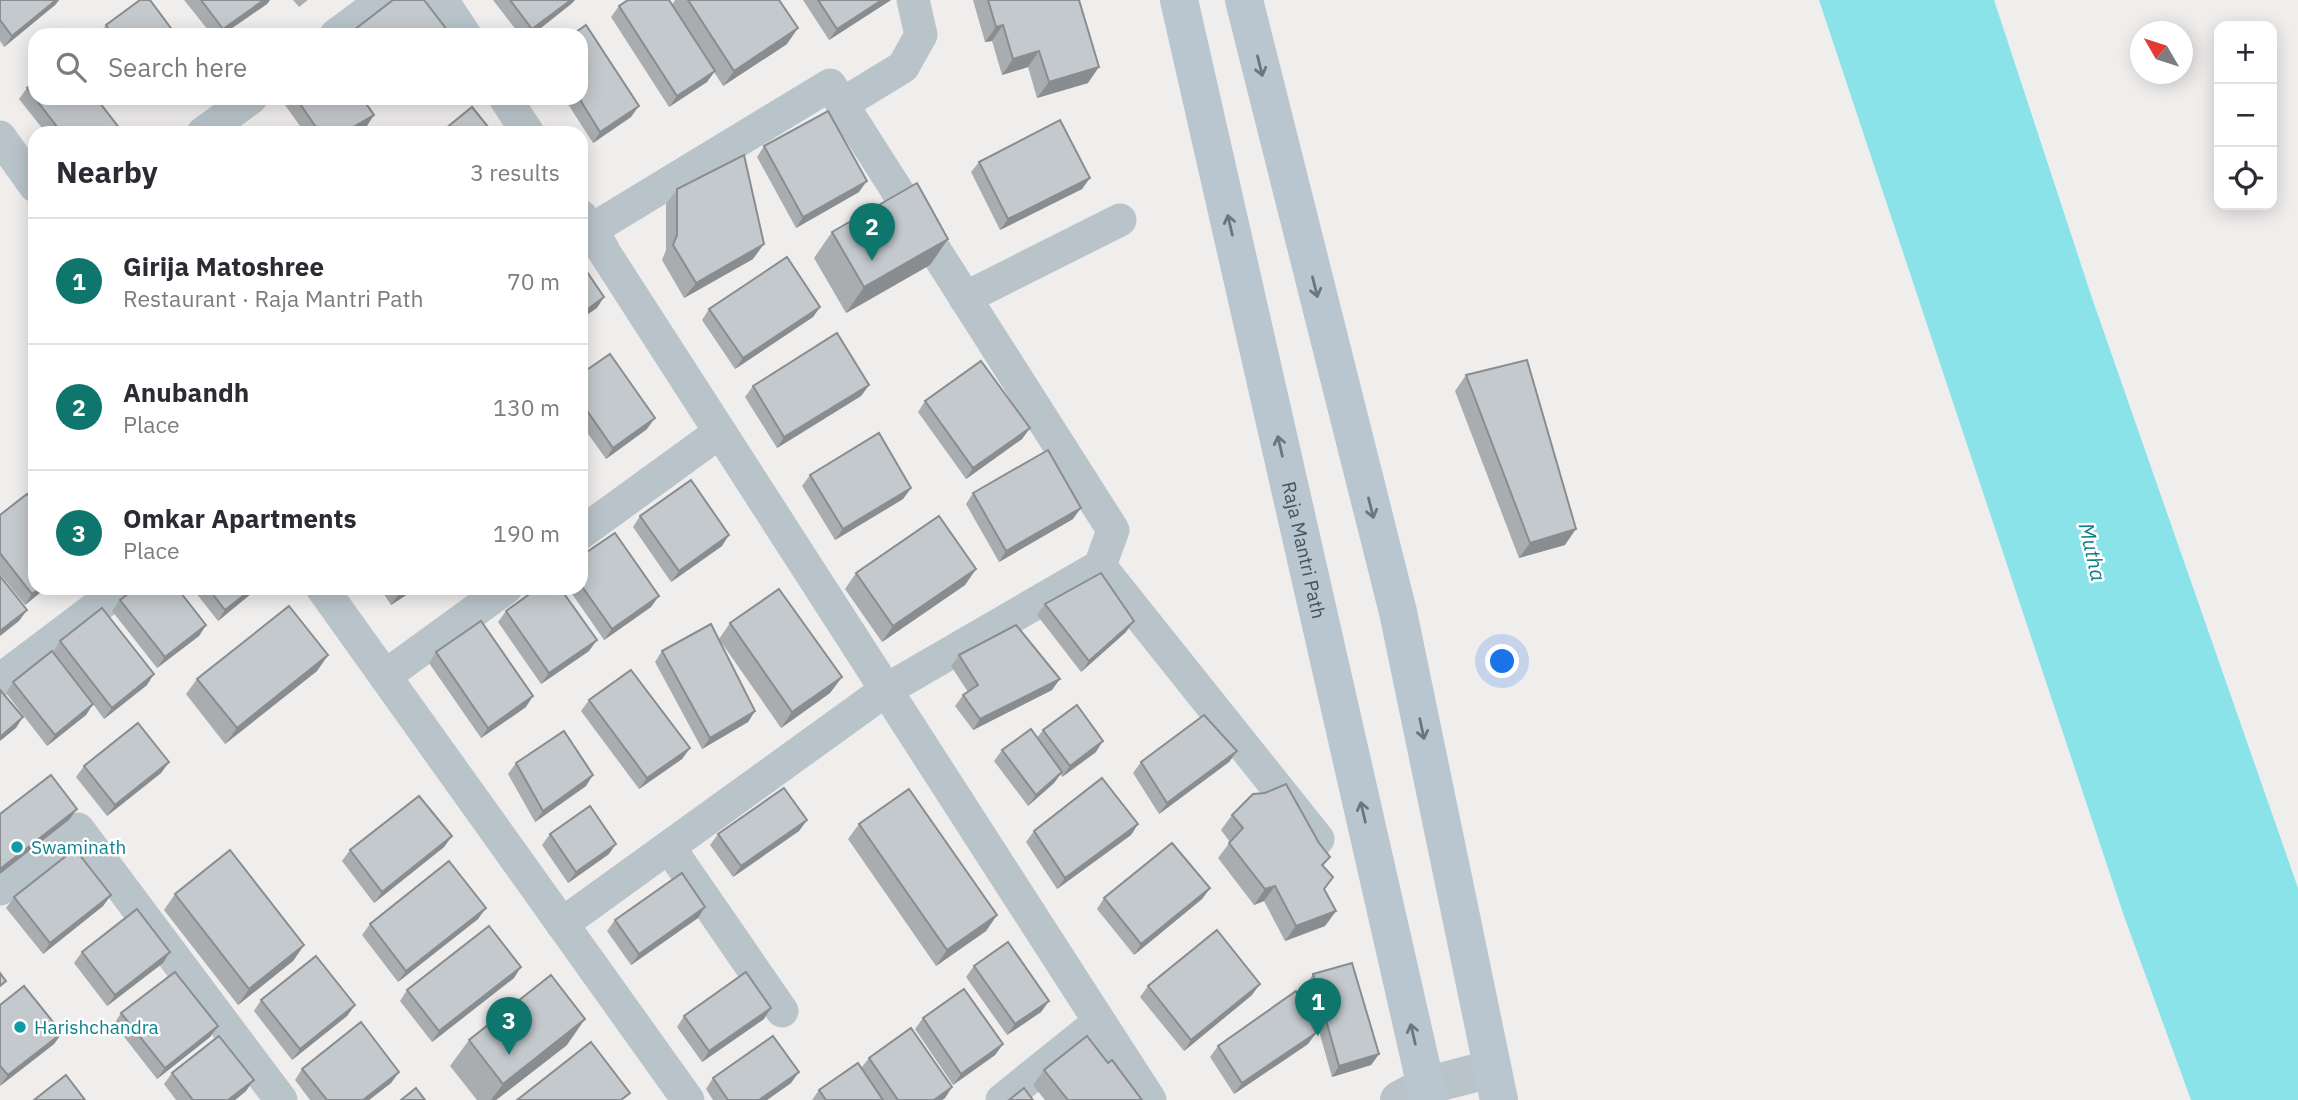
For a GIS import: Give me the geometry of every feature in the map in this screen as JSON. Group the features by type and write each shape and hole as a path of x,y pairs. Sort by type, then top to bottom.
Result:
{"main road":[{"name":"Raja Mantri Path","path":"1179,0 1418,1095"},
{"path":"1244,0 1398,612 1495,1084"}],"street":[{"path":"345,28 383,0"},
{"path":"442,0 460,28"},
{"path":"842,104 903,67 921,36 913,0"},
{"path":"562,924 886,690 1100,566 1113,530 830,85 591,230 720,432 886,690 1099,1022 1150,1100"},
{"path":"213,126 241,105"},
{"path":"510,105 523,126"},
{"path":"0,137 28,176"},
{"path":"965,298 1120,220"},
{"path":"588,226 603,249"},
{"path":"588,528 720,432"},
{"path":"1100,566 1318,839"},
{"path":"0,680 113,595"},
{"path":"328,595 688,1100"},
{"path":"385,676 496,595"},
{"path":"0,889 78,830 281,1100"},
{"path":"669,847 782,1012"},
{"path":"1002,1100 1099,1022"},
{"path":"1418,1095 1495,1084"}],"water":[{"name":"Mutha","path":"1819,0 1994,0 2093,301 2298,888 2298,1100 2191,1100 2124,916"}],"building":[{"path":"0,0 56,0 12,36 0,20"},
{"path":"140,0 150,0 171,28 108,28 106,25"},
{"path":"201,0 264,0 224,28"},
{"path":"393,0 424,0 446,28 357,28"},
{"path":"510,0 571,0 533,28"},
{"path":"628,0 669,0 715,71 677,96 619,6"},
{"path":"688,0 779,0 798,28 734,71"},
{"path":"818,0 882,0 837,29"},
{"path":"988,0 1079,0 1099,67 1049,82 1039,51 1013,59 1003,25 996,27"},
{"path":"588,28 639,106 600,132 583,105 588,105"},
{"path":"40,105 101,105 118,126 57,126"},
{"path":"301,105 367,105 374,115 355,126 315,126"},
{"path":"472,107 487,126 449,126"},
{"path":"828,111 867,181 803,217 764,146"},
{"path":"1060,120 1090,178 1008,219 979,162"},
{"path":"744,155 764,244 696,283 673,245 677,235 677,189"},
{"path":"917,183 948,239 864,287 832,232"},
{"path":"787,257 820,307 743,358 709,309"},
{"path":"588,273 604,297 588,309"},
{"path":"837,333 869,385 784,437 753,386"},
{"path":"610,354 655,418 613,448 588,412 588,369"},
{"path":"1527,360 1576,529 1530,543 1466,375"},
{"path":"981,361 1030,428 973,468 925,401"},
{"path":"879,433 911,488 843,529 810,475"},
{"path":"1048,450 1081,508 1006,551 973,493"},
{"path":"691,480 729,535 679,571 640,516"},
{"path":"28,495 28,589 0,553 0,515"},
{"path":"939,516 976,569 893,626 856,573"},
{"path":"615,533 659,596 612,629 588,595 588,551"},
{"path":"1101,573 1134,621 1089,661 1045,604"},
{"path":"0,576 27,610 0,631"},
{"path":"779,589 842,677 792,712 730,623"},
{"path":"127,595 182,595 206,625 165,657 120,600"},
{"path":"213,595 244,595 225,610"},
{"path":"528,595 565,595 597,640 549,673 506,611"},
{"path":"289,606 328,655 237,728 197,679"},
{"path":"102,608 154,674 112,708 60,641"},
{"path":"481,621 533,696 488,728 436,652"},
{"path":"711,624 755,711 710,738 662,651"},
{"path":"1016,625 1060,679 980,719 963,695 978,685 959,655"},
{"path":"52,651 93,704 55,735 13,682"},
{"path":"631,670 690,748 647,778 589,700"},
{"path":"0,690 23,717 0,737"},
{"path":"1077,705 1103,741 1070,766 1043,730"},
{"path":"1204,715 1237,751 1167,803 1141,762"},
{"path":"138,723 169,762 115,805 84,766"},
{"path":"1031,729 1062,772 1036,795 1002,750"},
{"path":"564,731 593,775 543,811 516,763"},
{"name":"Swaminath","path":"51,775 77,809 0,869 0,814"},
{"path":"1102,778 1138,824 1065,878 1034,831"},
{"path":"1286,784 1319,843 1330,857 1322,865 1333,877 1324,889 1336,911 1296,926 1275,886 1265,889 1229,843 1243,828 1232,815 1253,794 1265,793"},
{"path":"784,788 807,820 741,866 718,834"},
{"path":"909,789 997,915 947,950 859,824"},
{"path":"419,796 452,836 382,892 350,850"},
{"path":"590,806 616,844 576,872 550,834"},
{"path":"1172,843 1210,888 1141,944 1104,898"},
{"path":"75,849 111,895 50,943 14,897"},
{"path":"230,850 304,945 249,989 175,894"},
{"path":"449,861 486,908 406,971 370,924"},
{"path":"682,873 705,907 639,954 615,920"},
{"path":"137,909 170,952 115,995 82,952"},
{"path":"489,926 521,967 439,1031 407,990"},
{"path":"1217,930 1260,984 1191,1040 1148,986"},
{"path":"1008,942 1049,1001 1015,1024 974,966"},
{"path":"316,956 355,1005 300,1049 261,1000"},
{"path":"1352,963 1379,1054 1339,1066 1313,974"},
{"path":"175,972 218,1026 165,1068 121,1013"},
{"path":"746,972 771,1008 709,1051 684,1016"},
{"path":"0,973 6,981 0,986"},
{"path":"551,975 585,1019 503,1084 469,1040"},
{"name":"Harishchandra","path":"24,986 62,1033 8,1075 0,1066 0,1005"},
{"path":"964,989 1003,1044 961,1074 923,1018"},
{"path":"1296,991 1316,1033 1242,1083 1218,1046"},
{"path":"361,1022 399,1072 363,1100 327,1100 302,1069"},
{"path":"911,1028 952,1087 934,1100 898,1100 869,1058"},
{"path":"219,1036 254,1080 228,1100 193,1100 172,1073"},
{"path":"773,1036 799,1072 759,1100 728,1100 713,1078"},
{"path":"1087,1036 1108,1063 1112,1060 1142,1100 1068,1100 1044,1070"},
{"path":"591,1042 630,1093 621,1100 517,1100"},
{"path":"858,1063 883,1100 826,1100 819,1090"},
{"path":"66,1075 85,1100 34,1100"},
{"path":"416,1088 425,1100 401,1100"},
{"path":"1024,1088 1033,1100 1009,1100"}],"place":[{"name":"Anubandh","path":"872,261"},
{"name":"Swaminath","path":"17,847"},
{"name":"Harishchandra","path":"20,1027"},
{"name":"Girija Matoshree","path":"1318,1036"},
{"name":"Omkar Apartments","path":"509,1055"}]}
